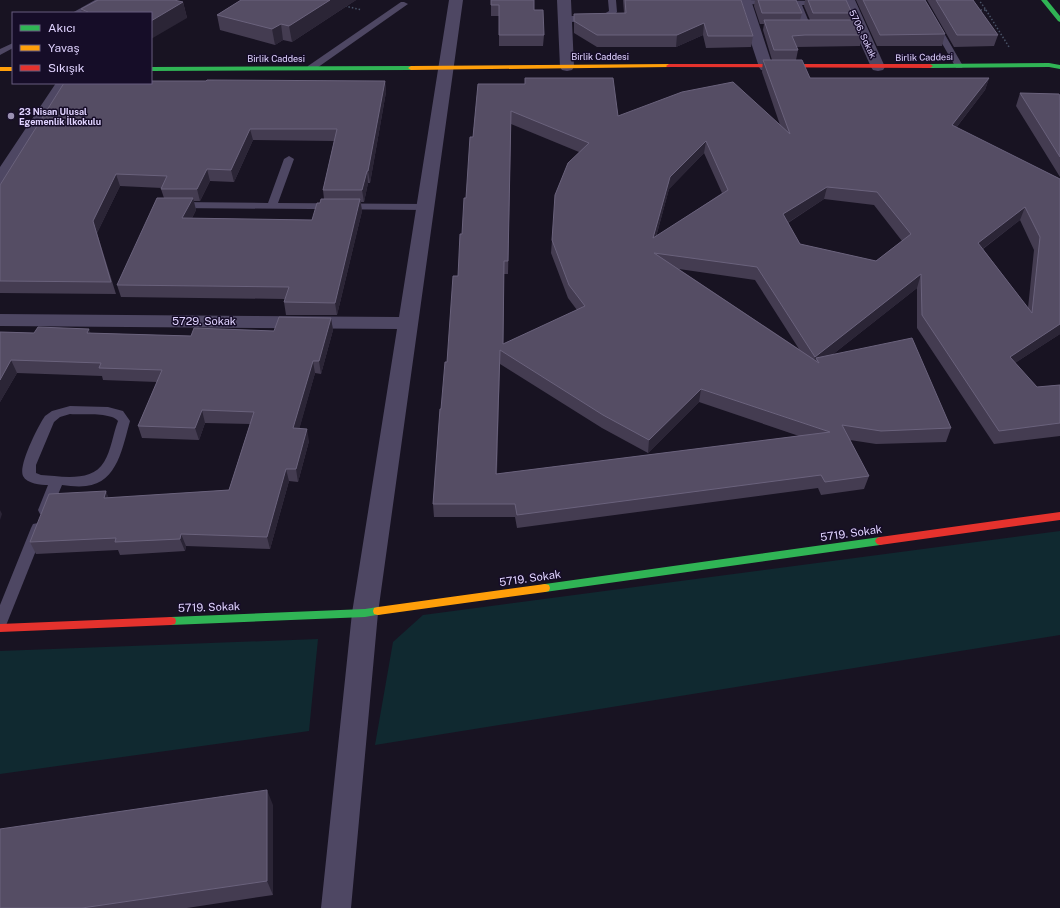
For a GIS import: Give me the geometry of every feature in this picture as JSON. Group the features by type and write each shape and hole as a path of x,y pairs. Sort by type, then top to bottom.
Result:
{"street":[{"path":"336,908 365,613 456,0"},
{"path":"564,0 567,67"},
{"path":"1044,0 1060,20"},
{"path":"744,1 757,27 766,67"},
{"name":"5706. Sokak","path":"843,2 878,67"},
{"name":"Birlik Caddesi","path":"152,69 878,67 1049,65 1060,63"},
{"name":"Birlik Caddesi","path":"1049,65 1060,67"},
{"path":"0,69 12,69"},
{"path":"0,179 62,84"},
{"name":"5729. Sokak","path":"0,320 409,323"},
{"name":"5719. Sokak","path":"0,628 365,613 1060,516"}],"lane":[{"path":"78,12 101,0"},
{"path":"564,18 597,19 609,16 613,12 612,0"},
{"path":"921,0 959,66"},
{"path":"744,1 843,2"},
{"path":"797,1 807,27"},
{"path":"311,68 404,4"},
{"path":"0,52 12,46"},
{"path":"272,206 289,159"},
{"path":"172,205 426,207"},
{"path":"70,410 108,411 119,414 124,421 110,464 102,474 87,481 57,480 40,480 30,474 29,465 49,419 56,414 70,410"},
{"path":"0,623 57,480"}],"path":[{"path":"979,0 1010,48"},
{"path":"344,5 386,16"},
{"path":"971,10 986,10"}],"shaded area":[{"path":"1060,531 1060,635 375,745 393,642 423,615"},
{"path":"318,639 309,731 0,774 0,651"}],"building":[{"path":"98,0 174,0 183,2 152,20 152,12 88,12 81,9"},
{"path":"241,0 330,0 289,26 281,24 272,29 217,15"},
{"path":"491,0 534,0 534,10 543,10 544,35 499,35 499,5 491,5"},
{"path":"625,0 741,0 753,36 708,36 704,23 677,35 597,35 574,21 574,14 626,13"},
{"path":"758,0 796,0 802,13 762,13"},
{"path":"808,0 846,0 852,13 813,13"},
{"path":"863,0 925,0 945,34 880,35"},
{"path":"936,0 973,0 998,35 957,35"},
{"path":"764,20 855,20 862,35 792,36 798,50 774,50"},
{"path":"763,60 802,60 810,78 989,78 952,125 1060,179 1060,324 1010,357 1037,387 1060,385 1060,423 999,431 922,315 921,274 815,357 757,267 654,253 819,363 816,358 912,338 951,428 881,431 842,425 869,476 825,482 821,475 517,515 515,504 433,504 440,409 445,362 447,362 453,276 458,276 460,234 462,234 464,198 466,198 470,137 473,137 478,84 525,84 525,78 613,78 618,116 682,92 733,82 790,134","holes":["511,111 589,143 568,163 555,195 552,240 569,285 585,306 503,344 504,261 508,261","706,141 728,190 653,238 670,177","827,187 877,192 911,234 876,261 800,244 783,214","1025,207 1040,237 1032,313 978,243","500,350 603,415 649,440 701,389 830,432 496,474"]},
{"path":"152,81 385,81 368,171 362,190 323,190 337,129 250,129 231,170 207,169 197,189 161,189 167,176 116,174 93,221 111,282 0,281 0,185 63,84 152,84"},
{"path":"1020,93 1059,94 1060,157"},
{"path":"157,198 193,198 182,218 312,220 317,203 320,203 321,199 360,199 335,303 284,302 289,287 117,285"},
{"path":"279,317 331,318 319,361 313,361 293,428 307,429 296,469 286,469 267,537 181,534 180,539 115,542 116,538 30,542 49,494 106,491 104,498 229,490 254,412 202,410 195,428 138,426 162,370 99,368 101,363 11,360 0,380 0,332 34,333 38,327 89,329 87,333 191,336 194,328 274,331"},
{"path":"267,790 267,881 82,908 0,908 0,829"}],"traffic: fast":[{"path":"1044,0 1060,20"},
{"path":"930,66 1049,65 1060,67"},
{"path":"152,69 411,68"},
{"path":"545,588 880,541"},
{"path":"171,621 365,613 378,611"}],"traffic: slow":[{"path":"411,68 669,66"},
{"path":"0,69 12,69"},
{"path":"378,611 545,588"}],"traffic: jam":[{"path":"669,66 930,66"},
{"path":"880,541 1060,516"},
{"path":"0,628 171,621"}],"place":[{"name":"23 Nisan Ulusal Egemenlik İlkokulu","path":"11,116"}]}
